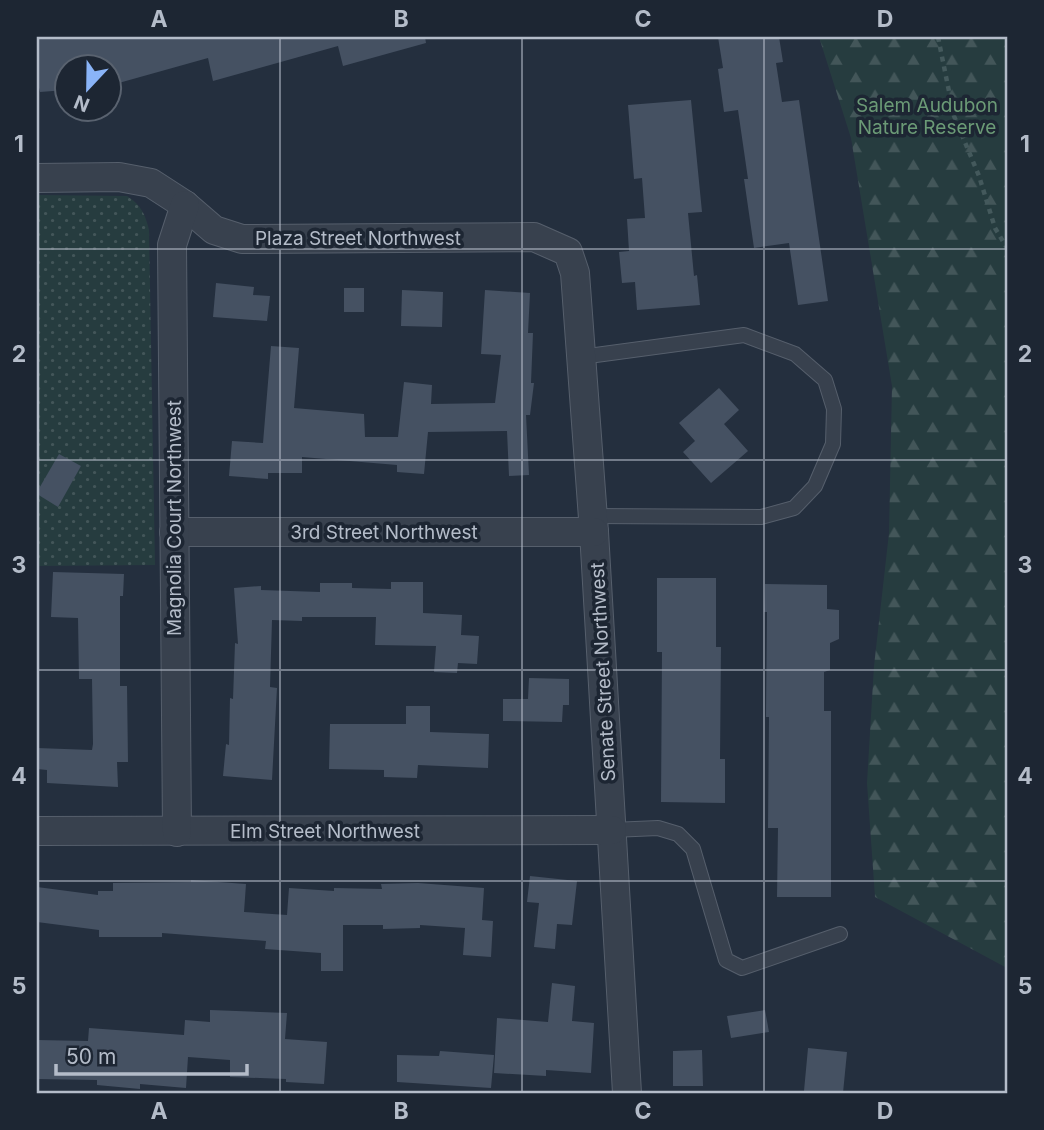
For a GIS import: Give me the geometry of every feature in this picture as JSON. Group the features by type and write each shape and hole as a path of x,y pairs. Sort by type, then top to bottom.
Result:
{"street":[{"name":"Plaza Street Northwest","path":"37,178 119,177 151,183 185,205 214,230 242,239 534,237 568,252"},
{"name":"Magnolia Court Northwest","path":"177,832 172,245 185,205"},
{"name":"Senate Street Northwest","path":"568,252 575,273 594,524 627,1093"},
{"name":"3rd Street Northwest","path":"174,532 594,524"},
{"name":"Elm Street Northwest","path":"37,831 612,830"}],"lane":[{"path":"581,357 744,335 795,354 825,380 834,409 833,444 815,486 794,508 761,517 594,524"},
{"path":"612,830 658,828 678,834 693,849 726,960 742,968 840,934"}],"path":[{"path":"938,37 954,116 979,176 995,228 1007,248"}],"green space":[{"name":"Salem Audubon Nature Reserve","path":"819,37 1007,37 1007,968 875,897 867,783 874,666 889,533 892,386 851,138"},
{"path":"37,195 127,196 139,206 149,230 155,565 37,566"}],"building":[{"path":"37,37 425,37 426,43 343,66 338,46 213,81 208,58 122,82 122,52 52,52 52,91 40,92 37,79"},
{"path":"718,37 779,37 783,62 776,63 782,102 799,100 828,301 798,305 789,243 754,248 738,110 724,112 718,69 723,68"},
{"path":"691,100 702,212 688,213 694,276 697,275 700,305 637,310 635,282 622,283 619,252 629,251 627,219 645,218 642,178 634,179 628,105"},
{"path":"216,283 254,287 253,295 270,296 267,321 213,317"},
{"path":"344,288 364,288 364,312 344,312"},
{"path":"402,290 443,292 442,327 401,326"},
{"path":"485,290 530,293 528,333 533,333 531,383 534,383 530,415 526,415 529,475 509,476 507,431 428,432 424,474 397,472 397,465 302,457 302,473 268,473 268,479 229,476 232,441 263,443 271,346 299,348 294,408 364,414 365,437 398,437 404,382 432,385 431,404 495,403 501,355 481,354"},
{"path":"719,388 739,410 724,424 748,451 711,483 683,452 695,441 679,423"},
{"path":"59,454 81,466 58,507 37,492"},
{"path":"53,572 124,574 123,596 120,596 120,686 127,686 128,762 117,762 118,787 47,783 47,770 37,769 37,748 92,750 93,744 92,679 79,679 78,618 51,617"},
{"path":"657,578 716,578 716,647 721,647 720,759 725,759 725,803 661,802 662,652 657,652"},
{"path":"391,582 423,582 423,613 462,615 461,635 479,636 477,664 458,663 457,673 434,672 436,646 375,645 376,617 302,617 302,621 272,620 270,687 277,688 272,780 223,776 226,744 229,745 235,643 238,644 234,588 261,586 261,590 320,592 320,583 352,583 352,588 391,589"},
{"path":"765,584 827,585 827,609 839,610 839,639 830,643 830,670 824,672 824,711 831,711 831,897 777,897 778,828 768,828 769,717 766,717"},
{"path":"529,678 569,679 569,705 563,705 562,722 503,721 503,699 528,699"},
{"path":"406,706 430,706 430,732 489,734 488,768 418,765 417,778 384,777 384,770 329,769 330,724 406,724"},
{"path":"530,876 577,881 572,925 557,924 555,949 534,947 539,903 527,902"},
{"path":"191,880 246,884 244,912 287,915 289,888 334,891 334,888 382,889 381,884 418,883 484,888 482,920 493,921 491,957 463,955 465,928 420,925 420,928 383,929 383,925 343,925 343,971 321,971 321,953 265,949 266,941 162,933 162,937 99,937 99,930 37,922 37,887 98,895 98,891 113,891 113,883"},
{"path":"552,983 575,986 572,1021 594,1023 591,1073 546,1070 546,1076 494,1073 497,1018 548,1022"},
{"path":"210,1010 287,1013 285,1039 327,1042 324,1084 286,1082 286,1079 230,1077 230,1060 188,1057 186,1088 140,1084 140,1089 97,1085 97,1080 37,1079 37,1040 88,1041 89,1028 184,1035 185,1020 210,1022"},
{"path":"765,1010 769,1032 731,1038 727,1016"},
{"path":"808,1048 847,1052 843,1093 804,1091"},
{"path":"702,1050 703,1086 673,1086 673,1051"},
{"path":"440,1051 494,1055 491,1088 397,1082 397,1055 439,1056"}]}
